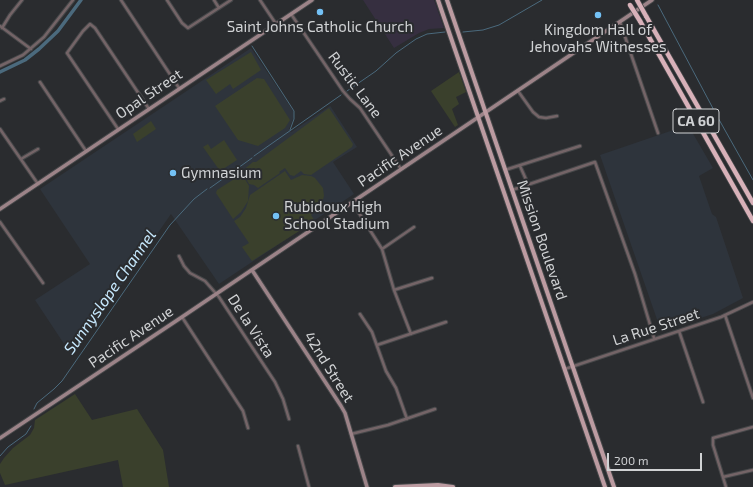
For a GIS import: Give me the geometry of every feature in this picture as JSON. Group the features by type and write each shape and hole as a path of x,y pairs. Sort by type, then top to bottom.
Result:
{"highway":[{"name":"CA 60","path":"628,0 753,221"},
{"name":"CA 60","path":"637,0 753,203"}],"main road":[{"name":"Mission Boulevard","path":"438,0 605,487"},
{"name":"Mission Boulevard","path":"447,0 614,487"},
{"path":"395,487 438,485 453,487"}],"street":[{"path":"22,0 1,27 31,49"},
{"path":"0,66 18,58 31,49 48,33 73,0"},
{"path":"121,0 179,88"},
{"path":"167,0 182,23 188,28 231,0"},
{"path":"214,0 219,8"},
{"path":"260,0 276,24"},
{"name":"Opal Street","path":"0,209 291,14 306,2 312,0"},
{"name":"Pacific Avenue","path":"0,438 182,318 652,0"},
{"name":"Rustic Lane","path":"291,14 343,91 360,108 402,169"},
{"path":"620,22 658,133"},
{"path":"118,129 67,53 83,30 90,24 95,28 149,109"},
{"path":"40,82 86,151"},
{"path":"518,91 533,112 539,117 546,118 557,116"},
{"path":"0,101 4,99"},
{"path":"0,129 38,184"},
{"path":"505,170 580,146"},
{"path":"21,159 38,149"},
{"path":"512,190 595,162 635,274 654,338"},
{"path":"520,166 528,184"},
{"path":"352,202 382,248 394,290 411,334"},
{"path":"0,222 44,284"},
{"path":"382,248 414,227"},
{"name":"De la Vista","path":"178,256 190,273 205,281 216,294 275,382 283,399 289,419"},
{"name":"42nd Street","path":"252,270 341,406 367,487"},
{"path":"394,290 432,278"},
{"name":"La Rue Street","path":"565,369 724,315 753,302"},
{"path":"360,314 372,332 386,371 396,388 407,419"},
{"path":"724,315 753,398"},
{"path":"182,318 243,411 248,428"},
{"path":"377,345 446,322"},
{"path":"679,331 703,402"},
{"path":"351,434 368,429 379,428 435,409"},
{"path":"726,487 714,445 714,438 753,427"},
{"path":"298,446 309,487"},
{"path":"723,477 753,470"}],"shaded area":[{"path":"363,0 434,0 444,28 429,29 419,33 394,48"},
{"path":"251,48 294,112 294,117 289,129 291,132 330,106 331,107 357,147 333,162 354,194 219,284 171,214 72,356 35,300 90,264 40,189"},
{"path":"688,125 713,168 699,176 712,214 716,217 743,298 713,314 661,331 600,155"}],"green space":[{"path":"251,52 261,70 233,89 230,84 216,94 206,80"},
{"path":"459,72 466,92 456,97 459,104 452,109 458,125 455,127 431,91"},
{"path":"257,78 264,79 290,120 285,128 258,146 238,140 215,106"},
{"path":"329,108 353,144 352,147 311,175 304,174 301,171 294,176 290,175 285,168 258,188 249,184 242,171"},
{"path":"151,121 156,129 137,142 133,134"},
{"path":"224,140 237,160 220,171 203,147 208,144 211,149"},
{"name":"Rubidoux High School Stadium","path":"285,171 291,180 302,175 315,178 323,188 324,196 322,203 311,215 315,221 252,261 242,247 249,243 234,221 240,217 246,208 250,195"},
{"path":"242,174 249,186 248,201 241,212 233,219 216,193 217,190"},
{"path":"75,394 92,420 137,409 163,450 169,487 123,487 118,460 5,485 0,473 0,464 4,458 13,448 30,435 34,428 35,420"}],"waterway":[{"path":"0,72 25,60 39,49 58,31 81,0"},
{"name":"Sunnyslope Channel","path":"463,32 483,30 499,25 542,0"},
{"name":"Sunnyslope Channel","path":"658,5 753,180"},
{"name":"Sunnyslope Channel","path":"347,91 376,71 396,53 416,39 427,34 445,32"},
{"path":"252,46 294,111 294,119 290,130"},
{"name":"Sunnyslope Channel","path":"254,156 341,95"},
{"name":"Sunnyslope Channel","path":"210,188 252,158"},
{"name":"Sunnyslope Channel","path":"34,409 37,403 62,381 170,225 194,199 207,189"},
{"name":"Sunnyslope Channel","path":"0,456 8,447 26,434 31,426"}],"place":[{"name":"Saint Johns Catholic Church","path":"320,12"},
{"name":"Kingdom Hall of Jehovahs Witnesses","path":"598,15"},
{"name":"Gymnasium","path":"173,173"},
{"name":"Rubidoux High School Stadium","path":"276,216"}]}
